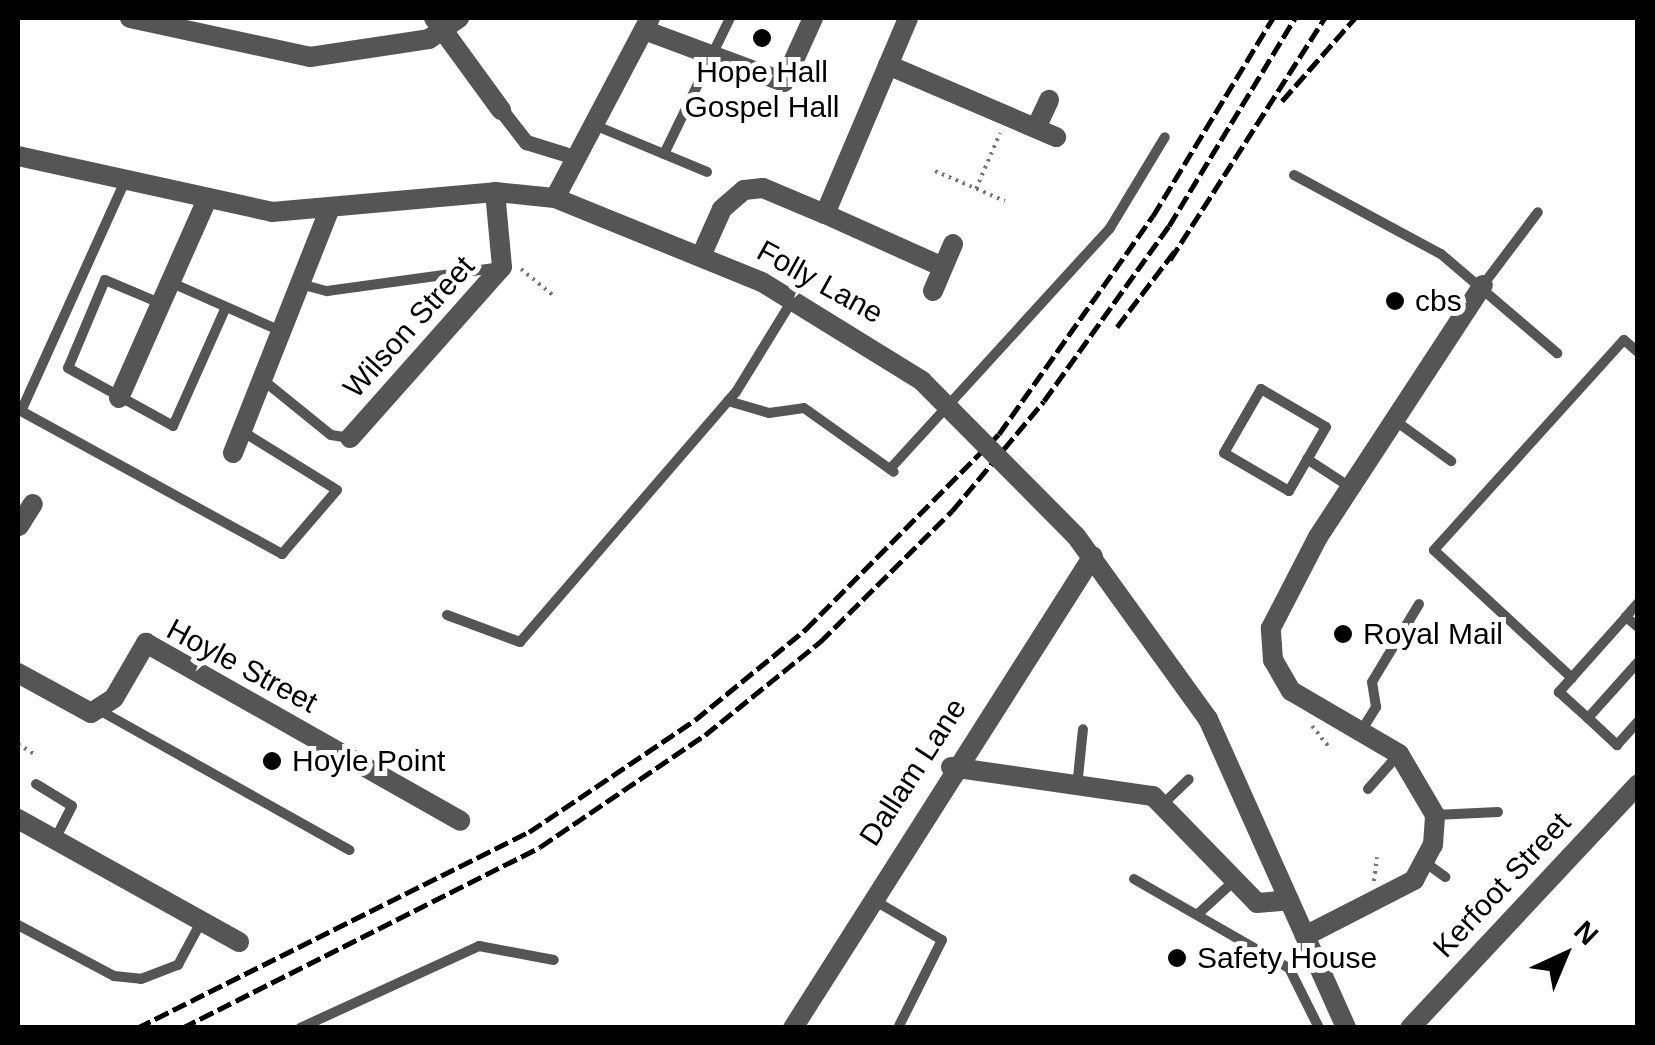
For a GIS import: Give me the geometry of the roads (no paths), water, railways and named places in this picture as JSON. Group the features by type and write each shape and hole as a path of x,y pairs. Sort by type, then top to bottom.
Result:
{"street":[{"path":"130,18 301,56 445,22 526,142 565,154"},
{"path":"555,198 599,126 647,24 712,57 784,82 813,18"},
{"path":"824,214 908,18"},
{"path":"888,65 1056,136"},
{"path":"1036,128 1049,100"},
{"name":"Folly Lane","path":"18,156 207,200 328,213 495,192 555,198 702,256 793,298 922,381 1093,556 1208,719 1306,936"},
{"path":"702,256 722,209 744,190 763,188 943,267"},
{"name":"Wilson Street","path":"350,438 502,267 495,192"},
{"path":"119,398 207,200"},
{"path":"232,453 304,285 328,213"},
{"path":"933,291 953,244"},
{"path":"1346,1028 1306,936 1392,897 1426,864 1435,815 1399,754 1363,728 1292,691 1270,644 1286,591 1483,284"},
{"path":"18,527 33,504"},
{"name":"Dallam Lane","path":"793,1028 868,896 1093,556"},
{"name":"Hoyle Street","path":"99,710 146,643 460,821"},
{"path":"18,674 82,710 99,710"},
{"path":"951,767 1077,786 1162,805 1234,881 1264,906 1289,900"},
{"name":"Kerfoot Street","path":"1410,1028 1638,784"},
{"path":"21,828 55,840 239,942"}],"lane":[{"path":"664,154 730,18"},
{"path":"599,126 707,172"},
{"path":"728,400 769,413 804,408 892,471 1110,228 1165,137"},
{"path":"1294,175 1483,284 1557,353"},
{"path":"126,181 20,411 282,554 338,490 242,432"},
{"path":"1483,284 1538,212"},
{"path":"304,285 327,291 502,267"},
{"path":"162,305 105,280 68,368 173,426 226,307"},
{"path":"172,283 284,333"},
{"path":"446,615 520,642 728,400 793,298"},
{"path":"1572,678 1434,550 1624,340 1638,352"},
{"path":"263,380 331,434 350,438"},
{"path":"1261,389 1326,427 1308,459 1289,491 1224,454 1261,389"},
{"path":"1397,422 1451,462"},
{"path":"1308,459 1351,488"},
{"path":"1638,603 1559,692 1616,745 1638,722"},
{"path":"1363,728 1376,707 1372,682 1419,604"},
{"path":"1626,616 1638,628"},
{"path":"1588,718 1638,662"},
{"path":"99,710 349,850"},
{"path":"1077,786 1083,730"},
{"path":"1368,789 1399,754"},
{"path":"1162,805 1189,779"},
{"path":"36,784 72,806 55,840"},
{"path":"1435,815 1498,812"},
{"path":"1426,864 1445,877"},
{"path":"1134,879 1199,912 1289,968 1319,1028"},
{"path":"1199,912 1234,881"},
{"path":"868,896 942,940 898,1028"},
{"path":"18,924 114,976 142,979 178,965 202,921"},
{"path":"300,1028 479,946 554,960"}],"railway":[{"path":"137,1028 529,832 695,720 806,629 999,434 1153,216 1273,18"},
{"path":"182,1028 540,847 705,735 820,642 952,511 1044,401 1169,226 1295,18"},
{"path":"1170,260 1325,18"},
{"path":"1282,101 1355,18"},
{"path":"1117,327 1177,248"}],"place":[{"name":"Hope Hall Gospel Hall","path":"762,38"},
{"name":"cbs","path":"1395,301"},
{"name":"Royal Mail","path":"1343,634"},
{"name":"Hoyle Point","path":"272,761"},
{"name":"Safety House","path":"1177,958"}]}
